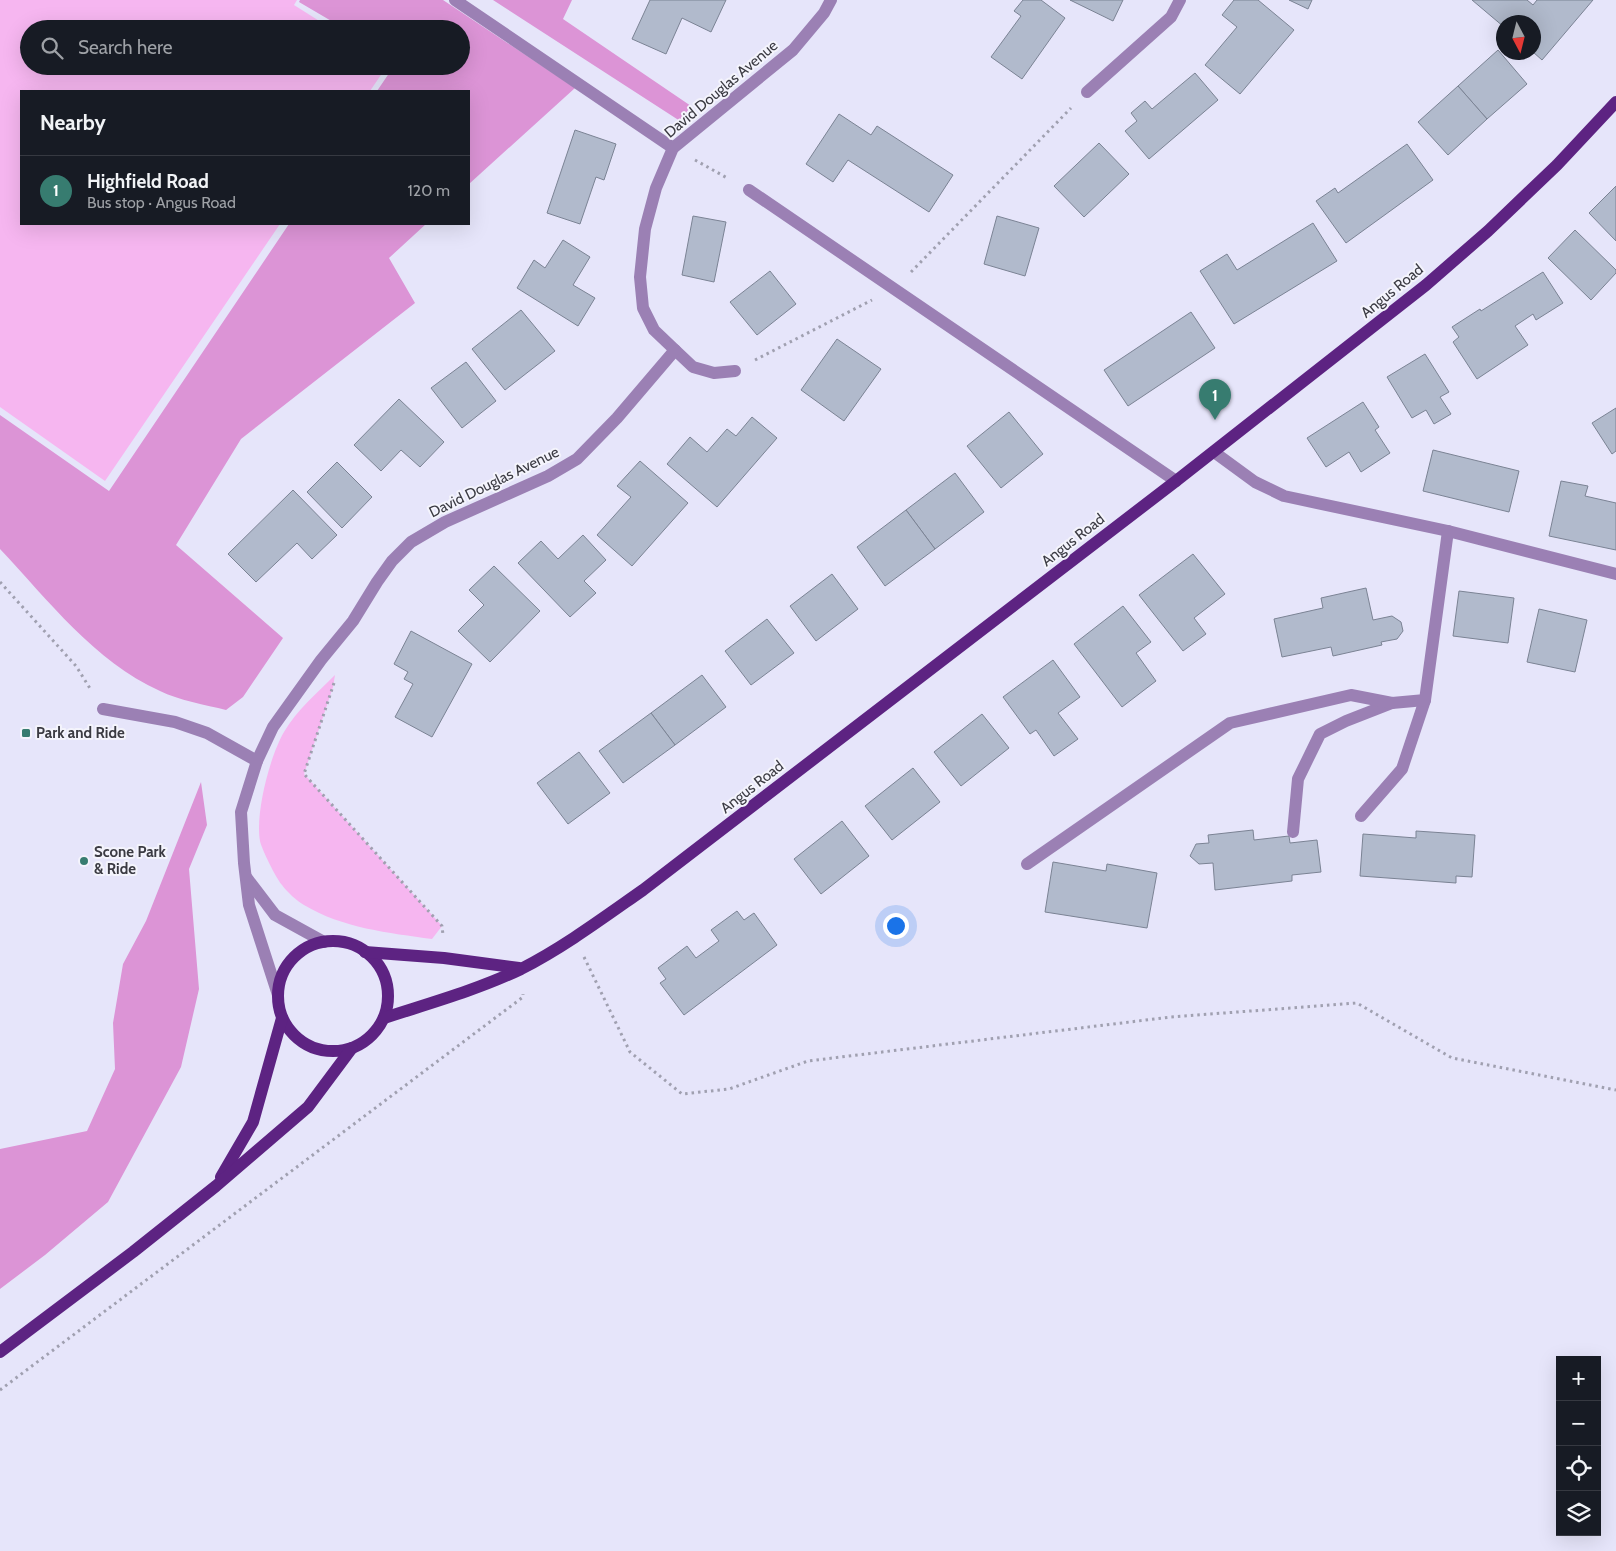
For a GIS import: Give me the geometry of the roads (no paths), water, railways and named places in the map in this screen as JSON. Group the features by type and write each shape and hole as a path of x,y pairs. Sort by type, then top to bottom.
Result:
{"main road":[{"name":"Angus Road","path":"384,1018 468,991 521,968 575,937 643,890 1214,452 1426,286 1488,231 1557,165 1616,102"},
{"path":"339,941 365,952 378,965 386,981 388,1000 384,1018 376,1030 365,1041 352,1048 336,1051 319,1050 304,1043 291,1032 282,1018 278,1007 280,980 287,966 297,955 310,946 324,942 339,941"},
{"path":"365,952 444,958 521,968"},
{"path":"216,1186 253,1122 282,1018"},
{"path":"0,1352 133,1252 216,1186 308,1107 352,1048"}],"street":[{"path":"455,0 674,148"},
{"name":"David Douglas Avenue","path":"278,995 249,904 241,812 257,761 273,727 321,660 353,622 392,561 411,542 445,522 548,476 577,459 618,418 675,350 654,330 643,308 640,277 645,229 656,188 674,148 793,50 824,13 831,0"},
{"path":"1087,92 1171,16 1180,0"},
{"path":"749,190 1176,481"},
{"path":"675,350 693,367 714,374 735,371"},
{"path":"1214,452 1256,482 1284,496 1448,532 1616,574"},
{"path":"1361,816 1402,769 1425,700 1448,532"},
{"path":"1027,864 1230,723 1351,695 1392,703"},
{"path":"1293,832 1298,779 1320,734 1346,721 1392,703 1425,700"},
{"path":"103,709 175,722 207,733 257,761"},
{"path":"246,877 275,916 324,942"}],"place":[{"name":"Highfield Road","path":"1215,420"},
{"name":"Park and Ride","path":"26,733"},
{"name":"Scone Park & Ride","path":"84,861"}]}
